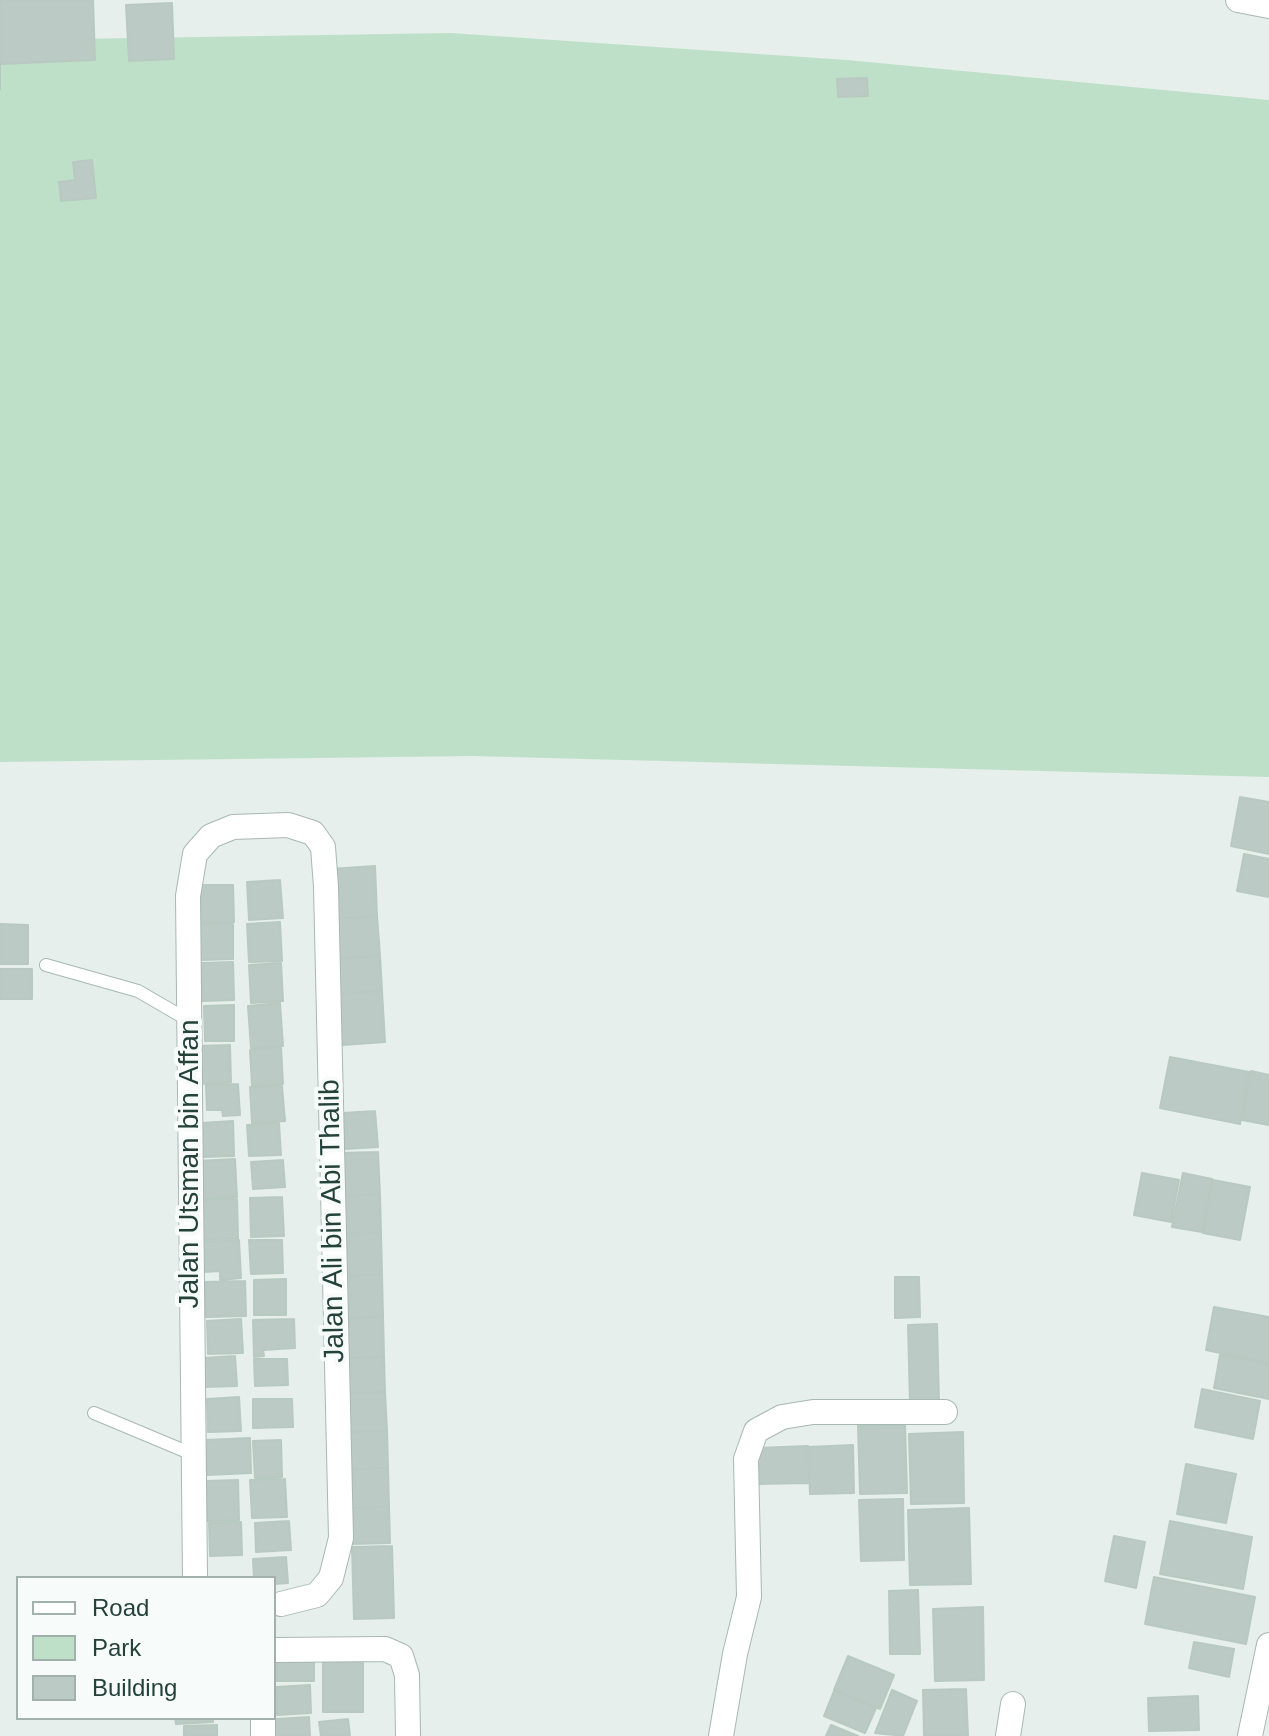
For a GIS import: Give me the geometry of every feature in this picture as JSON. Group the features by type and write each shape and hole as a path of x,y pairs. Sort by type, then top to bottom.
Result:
{"street":[{"path":"1238,0 1269,6"},
{"name":"Jalan Utsman bin Affan","path":"195,1576 188,896 195,854 211,836 233,827 288,825"},
{"name":"Jalan Ali bin Abi Thalib","path":"277,1604 317,1595 331,1578 341,1538 326,887 323,847 313,833 288,825"},
{"path":"721,1736 735,1654 749,1597 746,1459 756,1431 782,1417 813,1412 945,1412"},
{"path":"277,1604 278,1649 385,1649 401,1656 407,1675 408,1736"},
{"path":"1250,1736 1269,1645"},
{"path":"1008,1736 1013,1704"}],"lane":[{"path":"46,965 138,991 188,1020"},
{"path":"94,1413 192,1454"}],"green space":[{"path":"0,0 9,40 451,33 847,60 1269,100 1269,777 472,756 0,762"}],"building":[{"path":"0,0 93,0 95,60 0,64"},
{"path":"172,3 174,59 129,61 126,5"},
{"path":"867,78 868,96 838,97 837,79"},
{"path":"92,160 96,198 61,201 59,182 75,180 73,162"},
{"path":"1240,797 1269,802 1269,854 1231,846"},
{"path":"1244,854 1269,859 1269,897 1237,891"},
{"path":"375,866 377,916 334,919 331,869"},
{"path":"280,880 283,918 249,920 247,882"},
{"path":"200,885 233,885 234,922 201,923"},
{"path":"377,916 380,956 337,958 334,919"},
{"path":"280,922 282,961 249,962 247,924"},
{"path":"233,923 233,959 200,960 199,924"},
{"path":"0,924 28,925 28,964 0,964"},
{"path":"380,956 382,991 339,994 337,958"},
{"path":"233,962 234,1000 202,1001 201,963"},
{"path":"281,963 283,1001 251,1003 249,965"},
{"path":"0,969 32,969 32,999 0,999"},
{"path":"382,991 385,1042 342,1045 339,994"},
{"path":"280,1003 283,1046 251,1048 248,1006"},
{"path":"234,1005 234,1041 205,1041 204,1006"},
{"path":"230,1045 231,1082 199,1084 197,1046"},
{"path":"281,1047 283,1084 252,1086 250,1050"},
{"path":"1170,1057 1249,1072 1240,1124 1160,1108"},
{"path":"1251,1071 1269,1075 1269,1125 1242,1120"},
{"path":"238,1084 240,1115 223,1116 222,1110 207,1110 206,1085"},
{"path":"282,1086 285,1121 252,1123 250,1087"},
{"path":"375,1111 378,1147 345,1149 343,1113"},
{"path":"233,1121 234,1156 202,1157 201,1123"},
{"path":"279,1123 281,1155 249,1156 247,1125"},
{"path":"378,1152 380,1195 341,1196 340,1153"},
{"path":"235,1159 237,1197 200,1199 198,1161"},
{"path":"283,1160 285,1187 253,1189 251,1162"},
{"path":"1142,1173 1179,1180 1171,1222 1134,1215"},
{"path":"1183,1173 1212,1179 1202,1232 1172,1227"},
{"path":"1213,1180 1250,1187 1240,1240 1203,1233"},
{"path":"380,1195 381,1233 342,1234 341,1196"},
{"path":"282,1197 284,1236 251,1237 250,1198"},
{"path":"237,1199 238,1238 201,1240 199,1200"},
{"path":"381,1233 382,1275 343,1276 342,1234"},
{"path":"239,1240 241,1278 220,1280 220,1271 203,1272 202,1242"},
{"path":"249,1240 282,1240 283,1273 251,1274"},
{"path":"382,1275 383,1316 345,1318 343,1276"},
{"path":"895,1277 919,1277 920,1317 895,1318"},
{"path":"286,1279 286,1315 254,1315 254,1280"},
{"path":"245,1281 246,1316 206,1317 205,1282"},
{"path":"1214,1307 1269,1317 1269,1363 1206,1350"},
{"path":"383,1316 384,1357 346,1358 345,1318"},
{"path":"241,1319 243,1353 208,1354 207,1321"},
{"path":"294,1319 295,1348 263,1350 264,1356 254,1357 253,1320"},
{"path":"937,1324 939,1402 910,1403 908,1325"},
{"path":"1220,1355 1269,1364 1269,1399 1214,1388"},
{"path":"235,1356 237,1386 204,1387 203,1358"},
{"path":"384,1357 385,1392 347,1393 346,1358"},
{"path":"254,1359 287,1359 288,1385 255,1386"},
{"path":"1202,1389 1260,1401 1253,1439 1195,1427"},
{"path":"385,1392 387,1431 348,1432 347,1393"},
{"path":"239,1397 241,1431 208,1432 207,1399"},
{"path":"253,1399 292,1399 293,1427 253,1428"},
{"path":"905,1425 907,1493 860,1494 858,1426"},
{"path":"387,1431 388,1468 349,1469 348,1432"},
{"path":"963,1432 964,1503 911,1504 909,1434"},
{"path":"250,1438 251,1473 207,1475 206,1440"},
{"path":"281,1440 282,1477 255,1478 253,1441"},
{"path":"853,1445 854,1493 810,1494 808,1447"},
{"path":"808,1446 809,1483 758,1484 757,1448"},
{"path":"1186,1464 1236,1474 1226,1523 1177,1514"},
{"path":"388,1468 389,1507 351,1508 349,1469"},
{"path":"285,1479 287,1517 252,1518 250,1480"},
{"path":"238,1480 239,1520 207,1521 206,1481"},
{"path":"903,1499 904,1560 861,1561 859,1500"},
{"path":"389,1507 390,1543 351,1544 351,1508"},
{"path":"969,1508 971,1584 910,1585 908,1510"},
{"path":"289,1521 291,1550 256,1552 255,1523"},
{"path":"1170,1521 1252,1537 1243,1589 1160,1574"},
{"path":"241,1522 242,1555 210,1556 209,1523"},
{"path":"1114,1536 1145,1542 1136,1588 1105,1581"},
{"path":"392,1546 394,1618 354,1619 352,1547"},
{"path":"286,1557 288,1583 276,1584 276,1576 254,1576 253,1559"},
{"path":"1154,1577 1255,1597 1246,1644 1145,1624"},
{"path":"918,1590 920,1654 890,1654 889,1591"},
{"path":"983,1607 984,1680 935,1681 933,1609"},
{"path":"1194,1642 1234,1649 1229,1677 1189,1668"},
{"path":"848,1656 894,1675 880,1709 834,1690"},
{"path":"277,1659 314,1659 314,1681 277,1681"},
{"path":"323,1662 363,1662 363,1712 323,1712"},
{"path":"310,1685 311,1713 277,1715 276,1687"},
{"path":"966,1689 968,1736 924,1736 923,1690"},
{"path":"892,1690 917,1701 903,1736 875,1733"},
{"path":"834,1691 876,1708 865,1733 824,1716"},
{"path":"1198,1696 1199,1730 1149,1731 1148,1698"},
{"path":"309,1717 310,1736 276,1736 276,1719"},
{"path":"348,1719 350,1736 321,1736 319,1722"},
{"path":"175,1720 213,1720 213,1722 176,1724"},
{"path":"217,1725 217,1736 184,1736 184,1726"},
{"path":"831,1725 858,1736 826,1736"}]}
